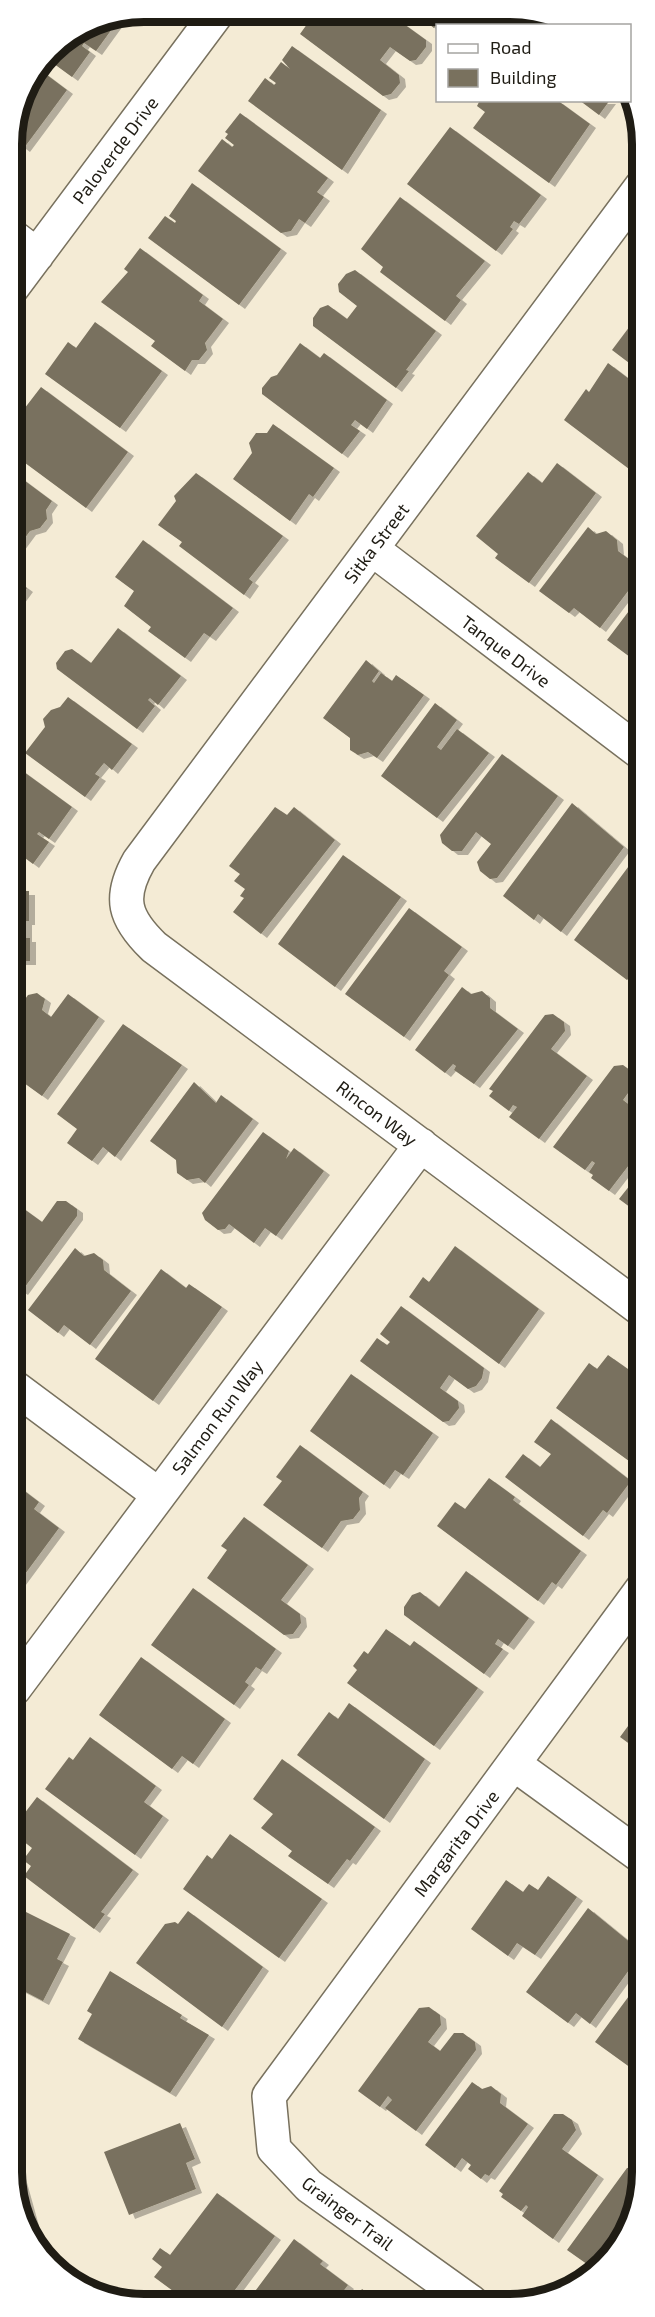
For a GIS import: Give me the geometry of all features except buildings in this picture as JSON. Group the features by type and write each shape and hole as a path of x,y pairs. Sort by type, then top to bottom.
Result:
{"street":[{"name":"Paloverde Drive","path":"25,246 209,23"},
{"name":"Sitka Street","path":"126,905 126,891 138,861 633,198"},
{"name":"Tanque Drive","path":"372,549 633,747"},
{"name":"Rincon Way","path":"126,905 141,934 154,947 632,1303"},
{"name":"Salmon Run Way","path":"22,1678 421,1146"},
{"path":"22,1393 159,1495"},
{"name":"Margarita Drive","path":"269,2096 632,1602"},
{"path":"514,1764 632,1850"},
{"name":"Grainger Trail","path":"269,2096 273,2149 309,2186 460,2294"}]}
